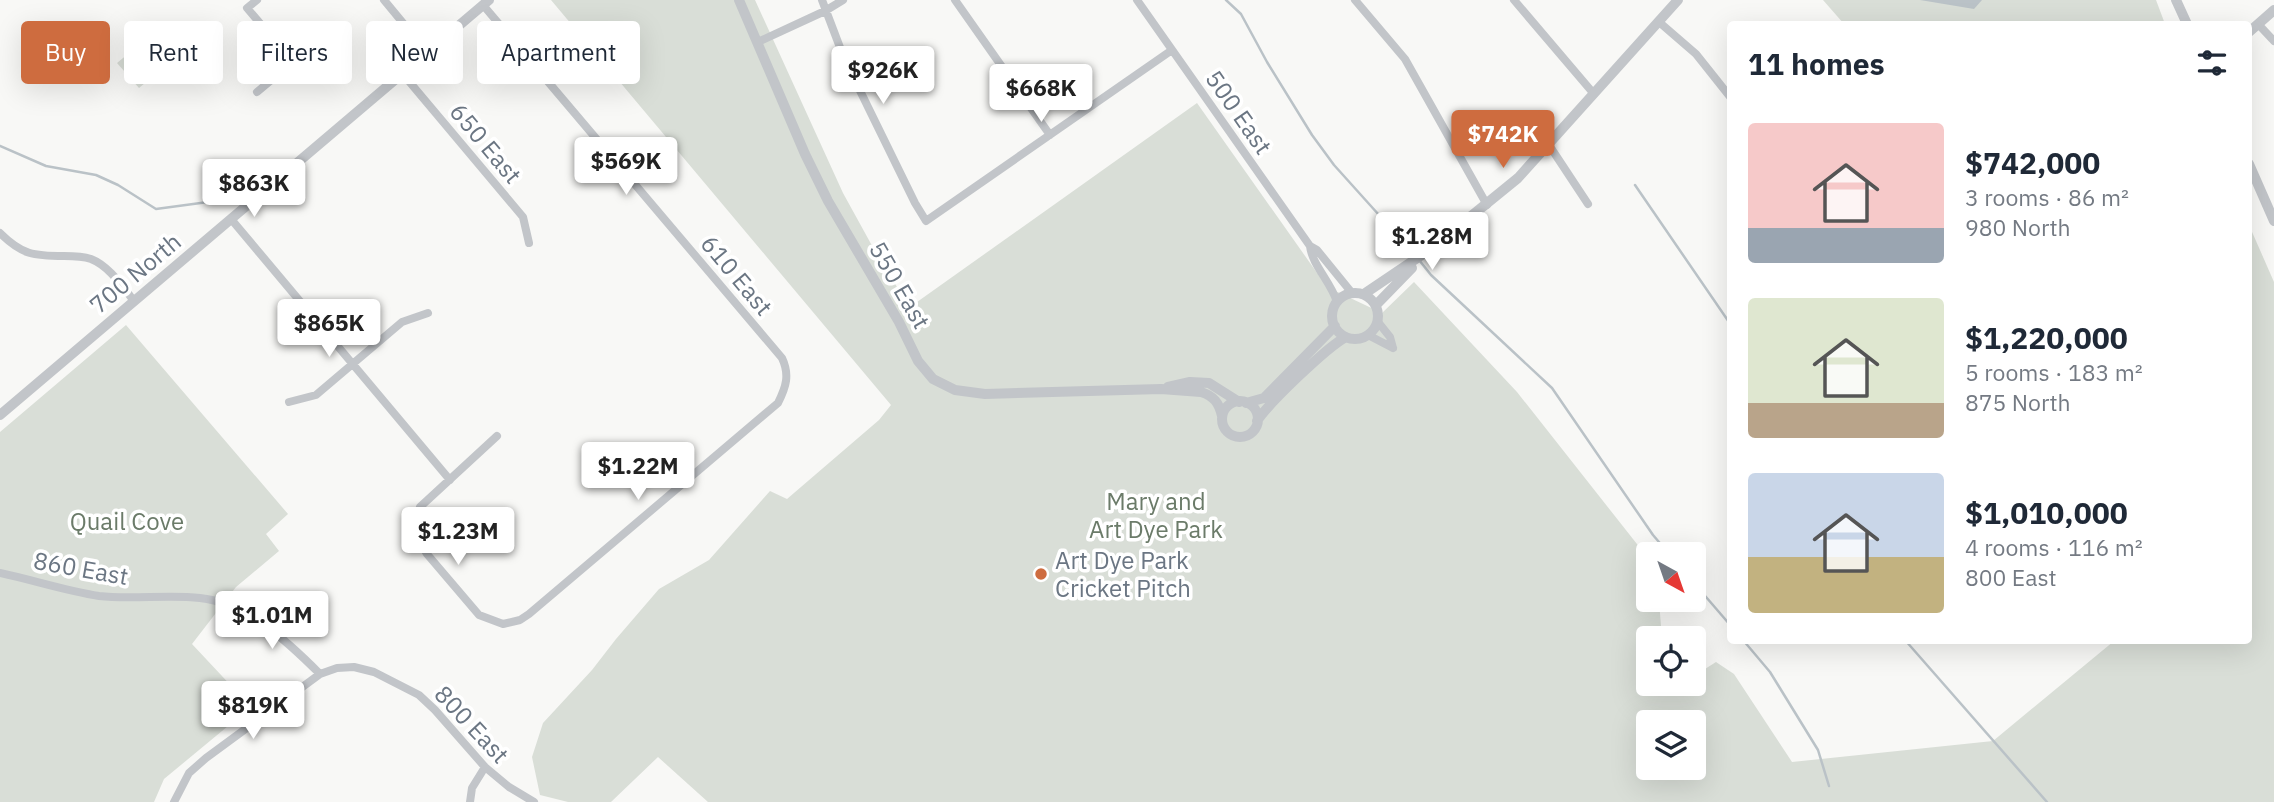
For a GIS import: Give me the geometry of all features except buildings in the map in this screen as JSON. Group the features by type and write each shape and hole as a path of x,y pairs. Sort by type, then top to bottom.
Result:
{"street":[{"path":"257,0 247,8 293,62 257,92"},
{"path":"384,0 401,21"},
{"name":"550 East","path":"739,0 828,201 899,322 918,361 933,379 955,390 985,394 1160,388 1207,394 1217,401 1222,416"},
{"path":"822,0 844,58 926,221 1172,50"},
{"path":"758,42 843,0"},
{"path":"955,0 1050,135"},
{"name":"500 East","path":"1137,0 1310,246 1317,250 1358,294"},
{"path":"1355,0 1405,59 1487,205"},
{"path":"1514,0 1594,94"},
{"path":"1368,335 1393,348 1390,337 1378,322 1376,305 1405,270 1518,178 1678,0"},
{"path":"2176,0 2186,21"},
{"name":"700 North","path":"463,22 486,3"},
{"name":"610 East","path":"450,480 420,507 415,534 427,554 479,615 503,624 510,623 528,614 778,402 787,383 782,358 486,3"},
{"path":"2252,30 2274,10"},
{"path":"1659,22 1696,54 1727,92"},
{"path":"2259,24 2274,41"},
{"name":"700 North","path":"0,415 389,84"},
{"name":"650 East","path":"411,84 523,217 529,243"},
{"path":"1549,145 1588,204"},
{"path":"2252,171 2274,220"},
{"path":"230,219 450,480 497,436"},
{"path":"0,233 19,250 32,255 78,256 94,260 110,272 134,301"},
{"name":"500 East","path":"1310,246 1311,253 1334,290 1337,302"},
{"path":"1346,337 1335,326 1332,313 1337,302 1405,270"},
{"path":"1358,294 1376,305"},
{"path":"289,402 316,395 402,322 428,313"},
{"path":"1335,326 1267,395 1255,402 1242,402 1227,407 1222,416 1229,434 1240,437 1251,433 1269,407 1331,348 1346,337 1361,338 1368,335 1378,322"},
{"name":"550 East","path":"1160,388 1203,382 1219,387 1242,402"},
{"path":"1242,402 1253,407 1257,421"},
{"name":"860 East","path":"0,573 100,596 202,598 238,610 295,650 320,674"},
{"name":"800 East","path":"320,674 337,668 362,668 419,695 485,767 509,788 534,802"},
{"path":"174,802 184,781 196,766 320,674"},
{"path":"471,802 472,788 485,767"}],"green space":[{"name":"Mary and Art Dye Park","path":"551,0 755,0 843,193 881,262 910,307 1197,103 1327,287 1382,313 1414,282 1517,392 1636,543 1636,612 1660,612 1661,626 1636,626 1636,696 1706,696 1706,668 1716,662 1734,674 1792,762 1993,741 2110,644 2252,644 2252,232 2274,282 2274,802 708,802 658,757 611,802 568,802 540,795 532,757 543,723 592,670 659,589 709,560 770,491 787,499 879,420 891,405 622,84 640,84 640,21 569,21"},
{"path":"1823,0 2156,0 2164,21 1841,21"},
{"path":"124,57 124,71 117,63"},
{"name":"Quail Cove","path":"126,325 288,514 266,534 279,551 236,587 192,644 251,707 164,779 154,802 0,802 0,432"}],"shaded area":[{"path":"1920,0 1982,0 1974,9"}],"waterway":[{"path":"1226,0 1241,14 1267,62 1334,165 1415,255"},
{"path":"0,146 46,166 96,175 118,185 156,209 208,202"},
{"path":"1635,185 1727,319"},
{"path":"1419,260 1431,275 1552,388 1659,542"},
{"path":"1706,597 1727,621"},
{"path":"1746,644 1770,672 1818,750 1829,786"},
{"path":"1909,644 2047,802"}],"place":[{"name":"Art Dye Park Cricket Pitch","path":"1041,574"}]}
